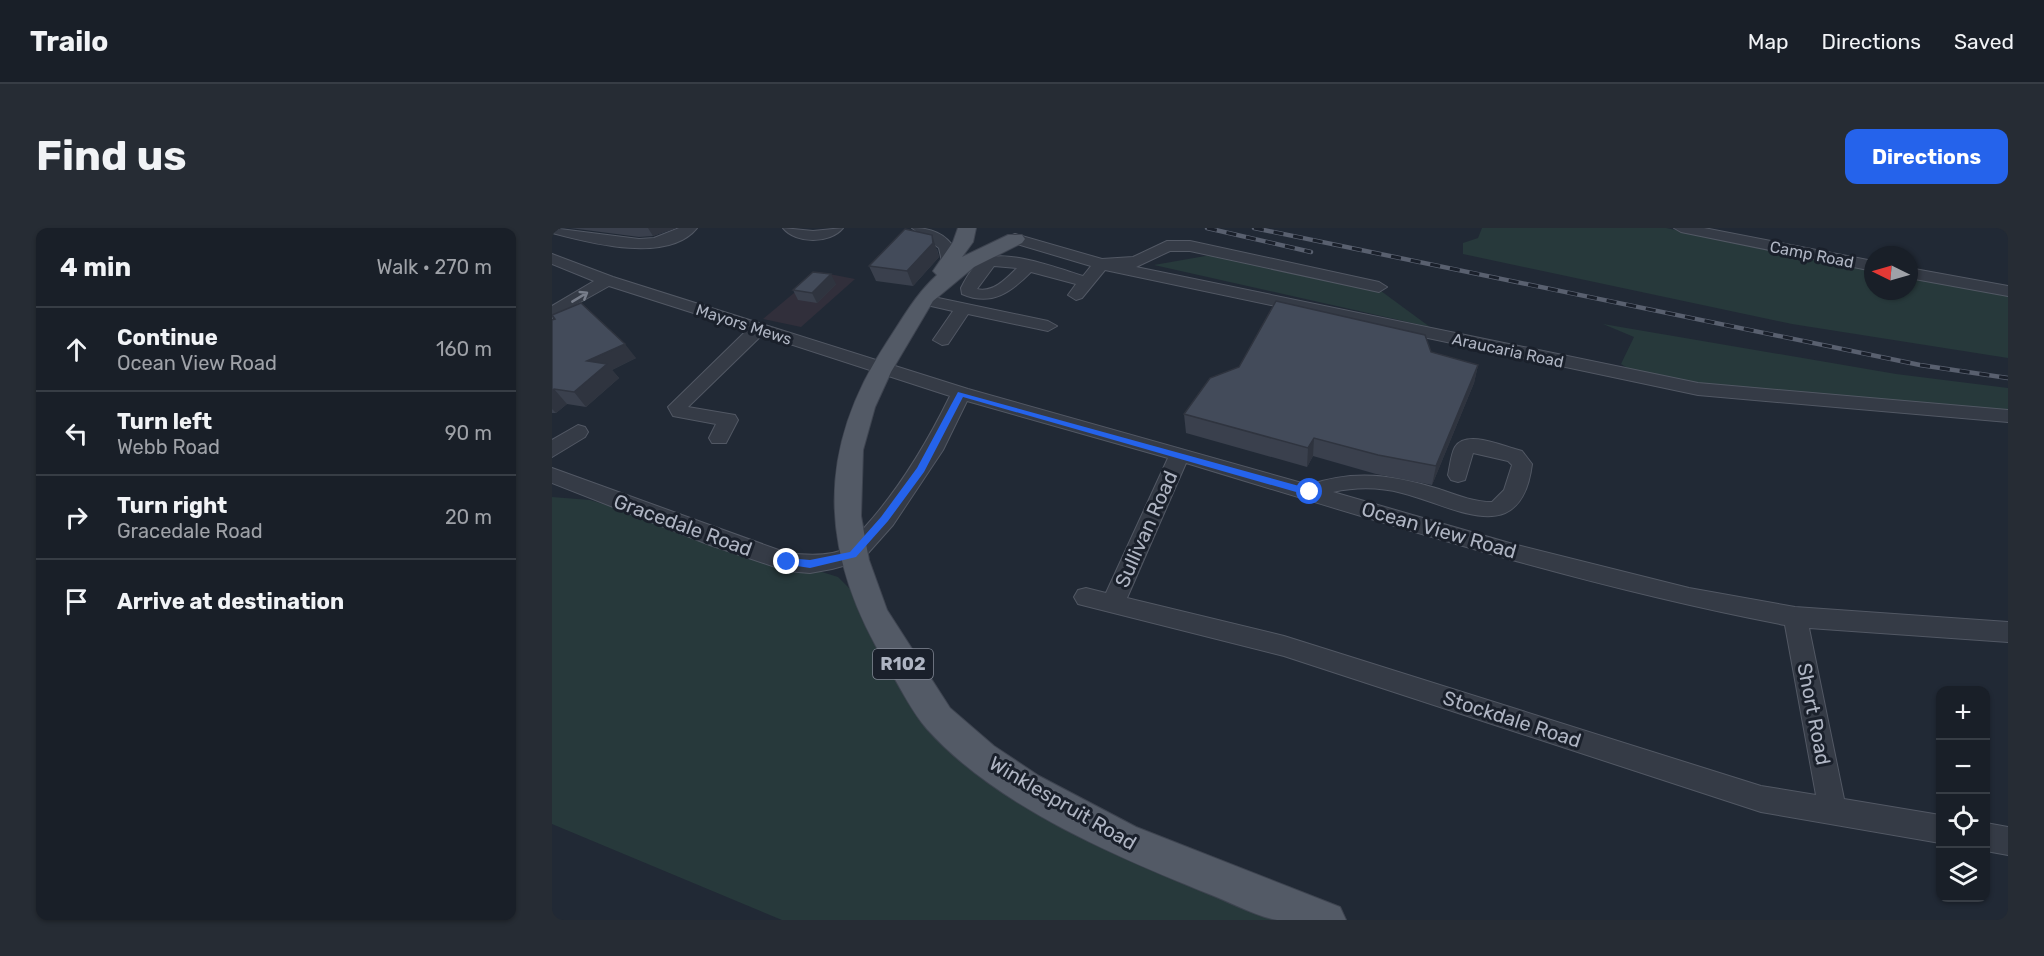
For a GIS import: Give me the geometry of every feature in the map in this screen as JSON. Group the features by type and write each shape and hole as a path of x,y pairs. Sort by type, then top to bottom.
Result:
{"main road":[{"path":"925,299 963,242 967,228"},
{"name":"Winklespruit Road","path":"1011,232 963,264 925,299 881,368 857,422 849,449 846,484 853,555 871,610 909,675 939,719 992,765 1079,816 1143,849 1327,920"}],"street":[{"path":"790,228 812,237 823,236 836,228"},
{"path":"919,228 949,248 951,254 949,263"},
{"name":"Camp Road","path":"1681,228 1864,264"},
{"path":"552,229 619,245 635,246 656,244 688,230 706,237"},
{"name":"Araucaria Road","path":"1011,232 1101,264 1698,389 2008,416"},
{"path":"1076,295 1101,264 1136,262 1167,246 1190,246 1378,287"},
{"name":"Mayors Mews","path":"552,258 607,280 881,368"},
{"path":"1027,267 1086,282"},
{"path":"1918,275 2008,291"},
{"path":"552,313 607,280"},
{"path":"925,299 965,310 1048,326"},
{"path":"942,340 965,310 979,301 1009,304"},
{"path":"718,438 728,423 726,418 680,412 677,407 758,329"},
{"name":"Ocean View Road","path":"881,368 1535,558 1689,597 1795,617 2008,632"},
{"path":"853,555 885,519 921,470 961,393"},
{"path":"552,450 578,432"},
{"path":"1310,492 1336,483 1372,480 1392,482 1477,509 1493,510 1506,504 1522,464 1515,456 1470,446 1464,449 1458,475"},
{"name":"Sullivan Road","path":"1113,603 1180,454"},
{"name":"Gracedale Road","path":"552,475 718,539 787,562 810,564 853,555"},
{"name":"Stockdale Road","path":"1086,597 1284,646 1745,795 1936,828"},
{"name":"Short Road","path":"1795,617 1833,811"},
{"path":"1990,838 2008,841"}],"shaded area":[{"path":"1482,228 1666,228 1864,267 1864,300 1918,300 1918,278 2008,295 2008,358 1792,324 1463,254 1463,243 1478,238"},
{"path":"1211,255 1233,257 1381,291 1430,327 1154,265"},
{"path":"819,272 855,279 801,327 763,319"},
{"path":"1603,324 1896,374 2008,388 2008,412 1704,385 1629,369 1621,364 1634,337"},
{"path":"552,497 590,500 838,577 854,593 870,634 918,706 983,780 1098,846 1294,920 782,920 552,824"}],"building":[{"path":"905,229 932,235 933,243 907,271 869,266"},
{"path":"813,272 831,274 812,293 793,290"},
{"path":"1276,301 1425,335 1431,352 1478,365 1436,466 1378,455 1314,438 1308,448 1184,414 1210,378 1239,367"},
{"path":"581,303 625,344 587,361 607,364 574,392 554,389 552,391 552,320 555,319 552,315"}],"railway":[{"path":"1207,228 1311,252"},
{"path":"1254,228 1920,365 2008,378"}],"route":[{"path":"787,562 810,564 853,555 885,519 921,470 961,393 1310,492"}]}
